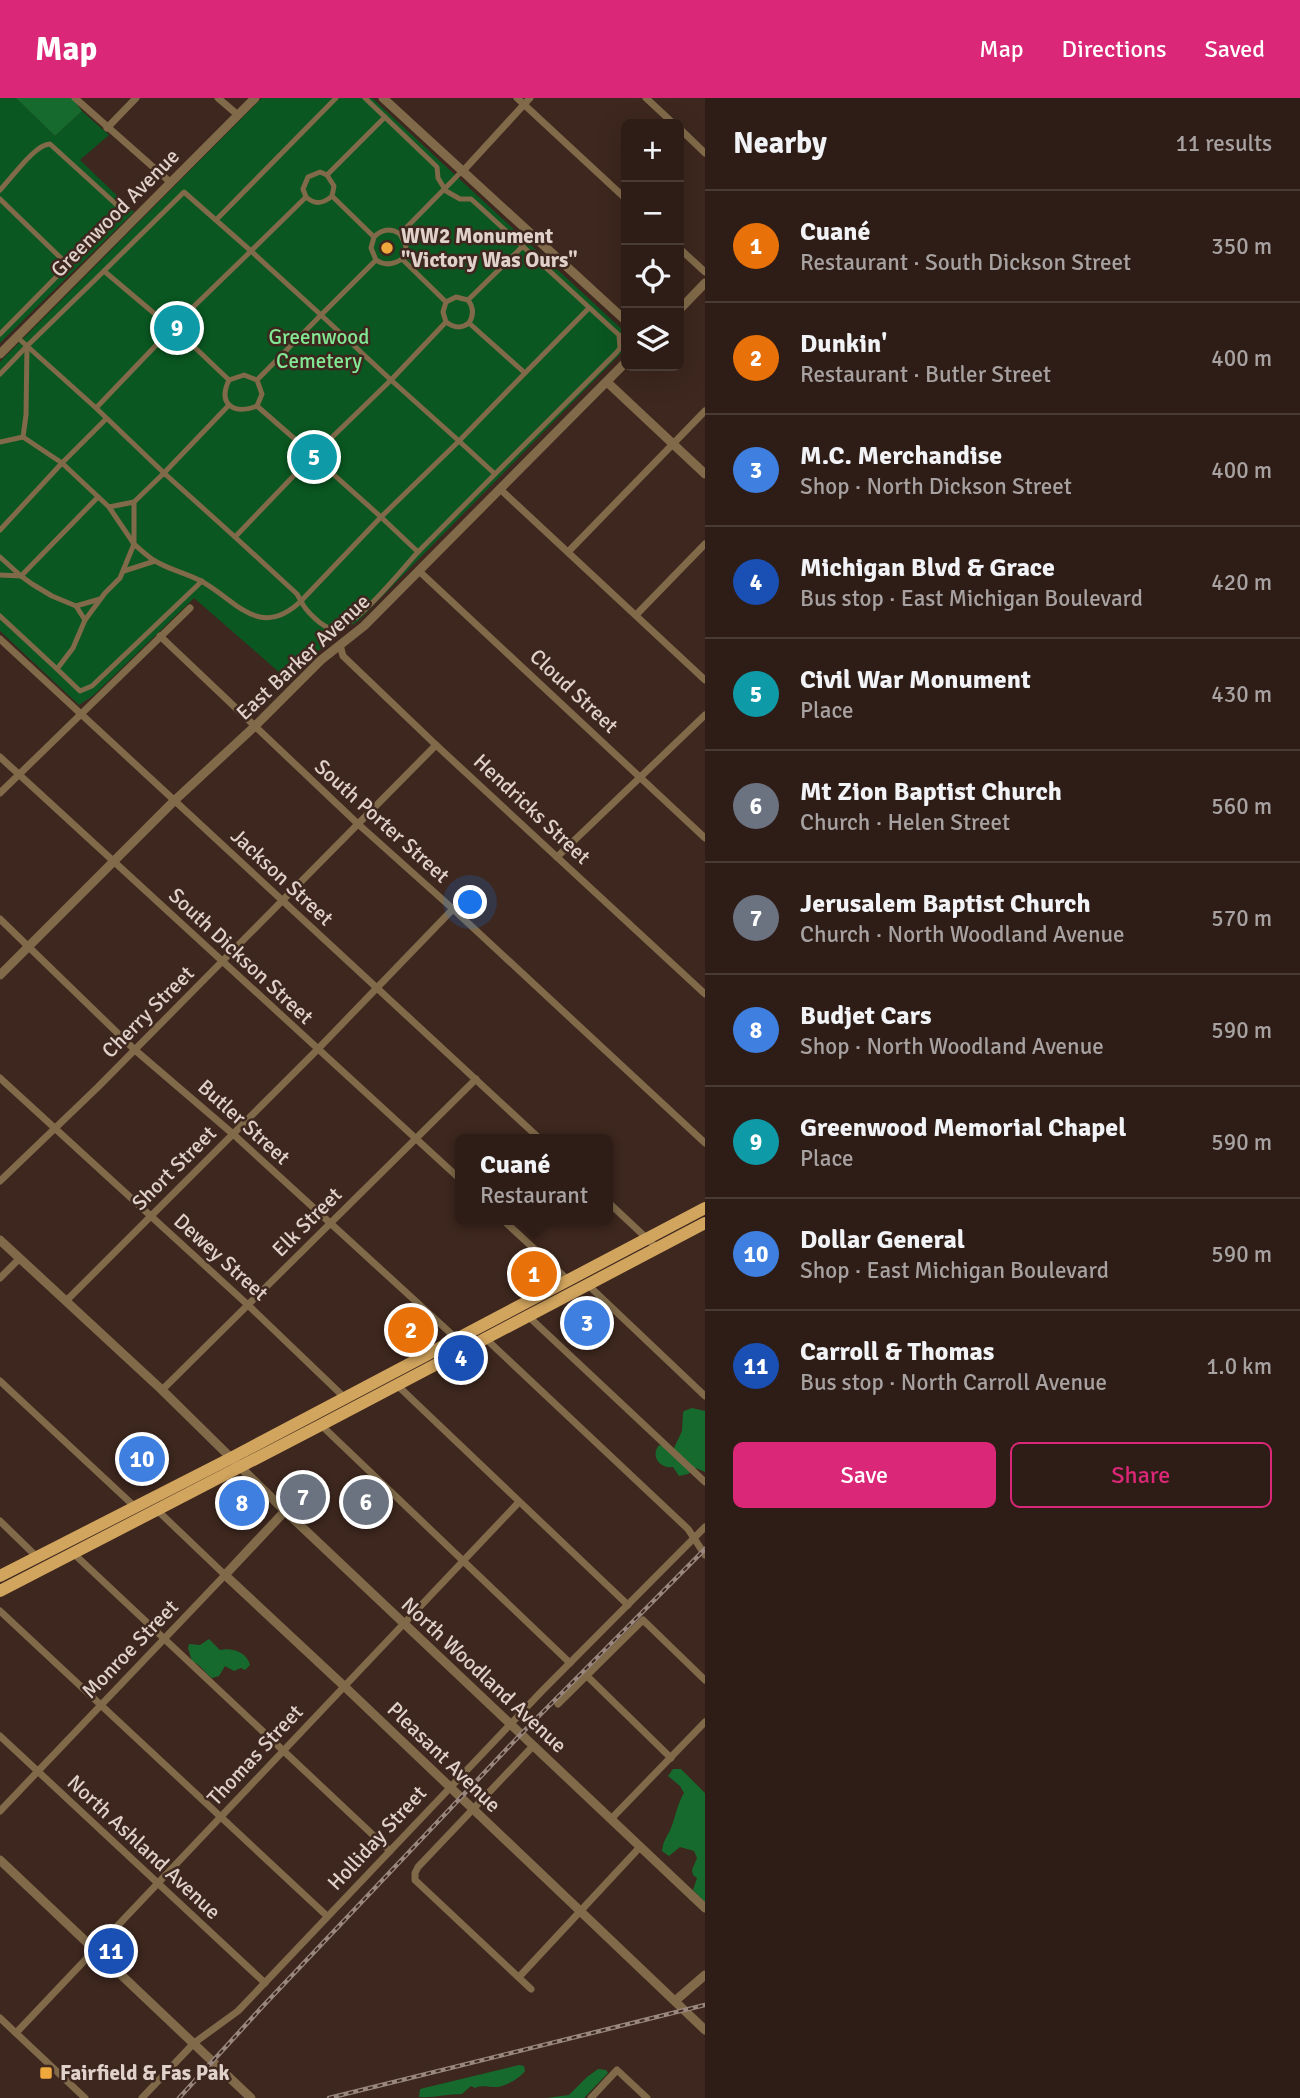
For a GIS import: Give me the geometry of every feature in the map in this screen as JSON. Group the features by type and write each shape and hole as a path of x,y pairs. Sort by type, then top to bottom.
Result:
{"main road":[{"path":"0,1576 73,1553 157,1510 236,1462 482,1333 568,1280 705,1208"},
{"path":"482,1333 528,1316 705,1223"},
{"path":"0,1591 41,1562 134,1506 321,1425 348,1403 397,1385 461,1344"}],"street":[{"path":"75,98 170,182"},
{"path":"107,128 136,98"},
{"path":"218,98 238,115"},
{"name":"Greenwood Avenue","path":"0,354 255,98"},
{"path":"216,220 336,98"},
{"path":"17,337 297,594 303,606 324,625 334,629 356,619 418,552 620,348 620,335 471,199 460,199 450,194 438,178 437,167 365,98"},
{"path":"383,98 621,316"},
{"path":"517,98 621,194"},
{"path":"400,234 530,98"},
{"path":"646,98 669,119"},
{"path":"327,175 385,117"},
{"path":"684,133 705,153"},
{"path":"0,190 36,151 44,144 50,144 120,210 0,335 9,344"},
{"path":"320,173 327,175 334,186 332,196 319,203 310,201 303,188 308,177 320,173"},
{"path":"0,374 184,192 495,474"},
{"path":"332,196 374,237"},
{"path":"229,380 188,341 174,346 162,339 159,331 162,320 171,313 186,314 306,197"},
{"path":"0,199 68,265"},
{"path":"386,229 395,230 406,246 402,259 387,265 376,260 370,248 374,237 386,229"},
{"path":"467,300 523,246"},
{"path":"684,253 705,272"},
{"path":"402,259 446,302"},
{"path":"257,380 376,260"},
{"path":"104,271 162,320"},
{"path":"681,308 705,283"},
{"path":"456,297 467,300 473,313 469,323 459,327 446,322 443,312 446,302 456,297"},
{"path":"0,442 23,437 62,463 108,507 134,544 155,561 202,581 239,609 252,615 266,617 281,614 301,601 589,308"},
{"path":"323,446 446,322"},
{"path":"469,323 525,373"},
{"path":"96,408 162,339"},
{"path":"23,437 27,346"},
{"name":"East Barker Avenue","path":"0,975 174,801 321,660 363,626 621,367"},
{"path":"244,375 257,380 262,394 257,406 238,410 229,405 224,390 229,380 244,375"},
{"path":"607,382 705,474"},
{"path":"108,507 135,502 229,405"},
{"path":"257,406 304,447"},
{"path":"568,552 705,411"},
{"path":"0,530 106,419"},
{"path":"314,443 323,446 327,456 323,465 313,469 304,465 300,456 304,447 314,443"},
{"path":"235,537 304,465"},
{"path":"323,465 418,552"},
{"path":"500,489 705,680"},
{"path":"0,575 21,576 98,496"},
{"path":"57,668 73,648 85,620 124,571 134,544 135,502"},
{"path":"636,615 705,544"},
{"path":"0,557 32,584 76,606 85,620"},
{"path":"124,571 155,561"},
{"name":"Cloud Street","path":"419,571 705,838"},
{"path":"0,617 80,691 86,691 202,581"},
{"path":"76,606 100,599"},
{"path":"0,793 190,608"},
{"path":"334,629 340,645"},
{"name":"South Porter Street","path":"160,636 357,823 705,1143"},
{"name":"Jackson Street","path":"0,639 535,1134"},
{"name":"Hendricks Street","path":"340,645 344,656 436,745 705,994"},
{"path":"557,857 705,715"},
{"name":"Cherry Street","path":"0,1181 135,1050 436,745"},
{"name":"South Dickson Street","path":"0,757 455,1175"},
{"name":"Short Street","path":"66,1301 453,909"},
{"name":"Butler Street","path":"0,919 135,1050 233,1134 461,1344"},
{"name":"Dewey Street","path":"0,1078 248,1305 348,1403"},
{"name":"Elk Street","path":"162,1390 475,1079"},
{"path":"613,1208 657,1248"},
{"path":"508,1225 568,1280"},
{"name":"North Woodland Avenue","path":"0,1240 162,1390 285,1511 705,1908"},
{"path":"0,1278 19,1259"},
{"path":"587,1285 705,1396"},
{"path":"528,1316 705,1482"},
{"path":"482,1333 688,1529 705,1555"},
{"path":"0,1381 134,1506"},
{"path":"397,1385 628,1605"},
{"path":"321,1425 570,1663"},
{"name":"Thomas Street","path":"16,2033 519,1502"},
{"name":"Pleasant Avenue","path":"157,1510 705,2030"},
{"name":"Monroe Street","path":"0,1811 285,1511"},
{"path":"0,1521 41,1562"},
{"name":"Holliday Street","path":"142,2098 194,2043 238,2011 510,1724 705,1527"},
{"path":"73,1553 390,1851"},
{"path":"0,1611 327,1916"},
{"path":"558,1704 643,1620 705,1679"},
{"path":"586,1675 671,1758"},
{"path":"611,1819 705,1722"},
{"name":"North Ashland Avenue","path":"0,1736 265,1983"},
{"path":"531,1989 415,1880 415,1873 533,1746"},
{"path":"519,1978 640,1847"},
{"path":"0,1860 251,2098"},
{"path":"675,2001 705,1975"},
{"path":"0,2018 85,2098"},
{"path":"591,2098 617,2070 647,2098"}],"green space":[{"path":"0,98 16,98 55,136 82,111 109,135 80,160 134,212 0,343"},
{"path":"16,98 72,98 82,111 55,136"},
{"name":"Greenwood Cemetery","path":"262,98 372,98 621,328 621,353 357,622 336,634 288,680 194,598 94,695 79,705 0,631 0,362"},
{"path":"692,1408 705,1411 705,1472 696,1468 679,1476 673,1467 660,1464 656,1449 659,1445 673,1450 682,1431 683,1413"},
{"path":"209,1639 220,1650 234,1650 242,1654 250,1665 245,1670 241,1668 234,1671 225,1666 219,1676 212,1678 192,1661 188,1648 189,1644 200,1645"},
{"path":"673,1769 681,1769 705,1793 705,1902 693,1890 697,1878 692,1870 697,1858 694,1851 680,1847 669,1856 662,1851 684,1793 668,1776"},
{"path":"524,2066 525,2071 515,2080 501,2086 471,2086 462,2094 419,2097 420,2089"},
{"path":"598,2069 608,2073 584,2098 546,2098 569,2095"}],"railway":[{"path":"179,2098 521,1734 705,1549"},
{"path":"329,2098 705,2005"}],"place":[{"name":"WW2 Monument \"Victory Was Ours\"","path":"387,248"},
{"name":"Greenwood Memorial Chapel","path":"177,328"},
{"name":"Civil War Monument","path":"314,457"},
{"name":"Cuané","path":"534,1274"},
{"name":"M.C. Merchandise","path":"587,1323"},
{"name":"Dunkin'","path":"411,1330"},
{"name":"Michigan Blvd & Grace","path":"461,1358"},
{"name":"Dollar General","path":"142,1459"},
{"name":"Jerusalem Baptist Church","path":"303,1497"},
{"name":"Mt Zion Baptist Church","path":"366,1502"},
{"name":"Budjet Cars","path":"242,1503"},
{"name":"Carroll & Thomas","path":"111,1951"},
{"name":"Fairfield & Fas Pak","path":"46,2073"}]}
